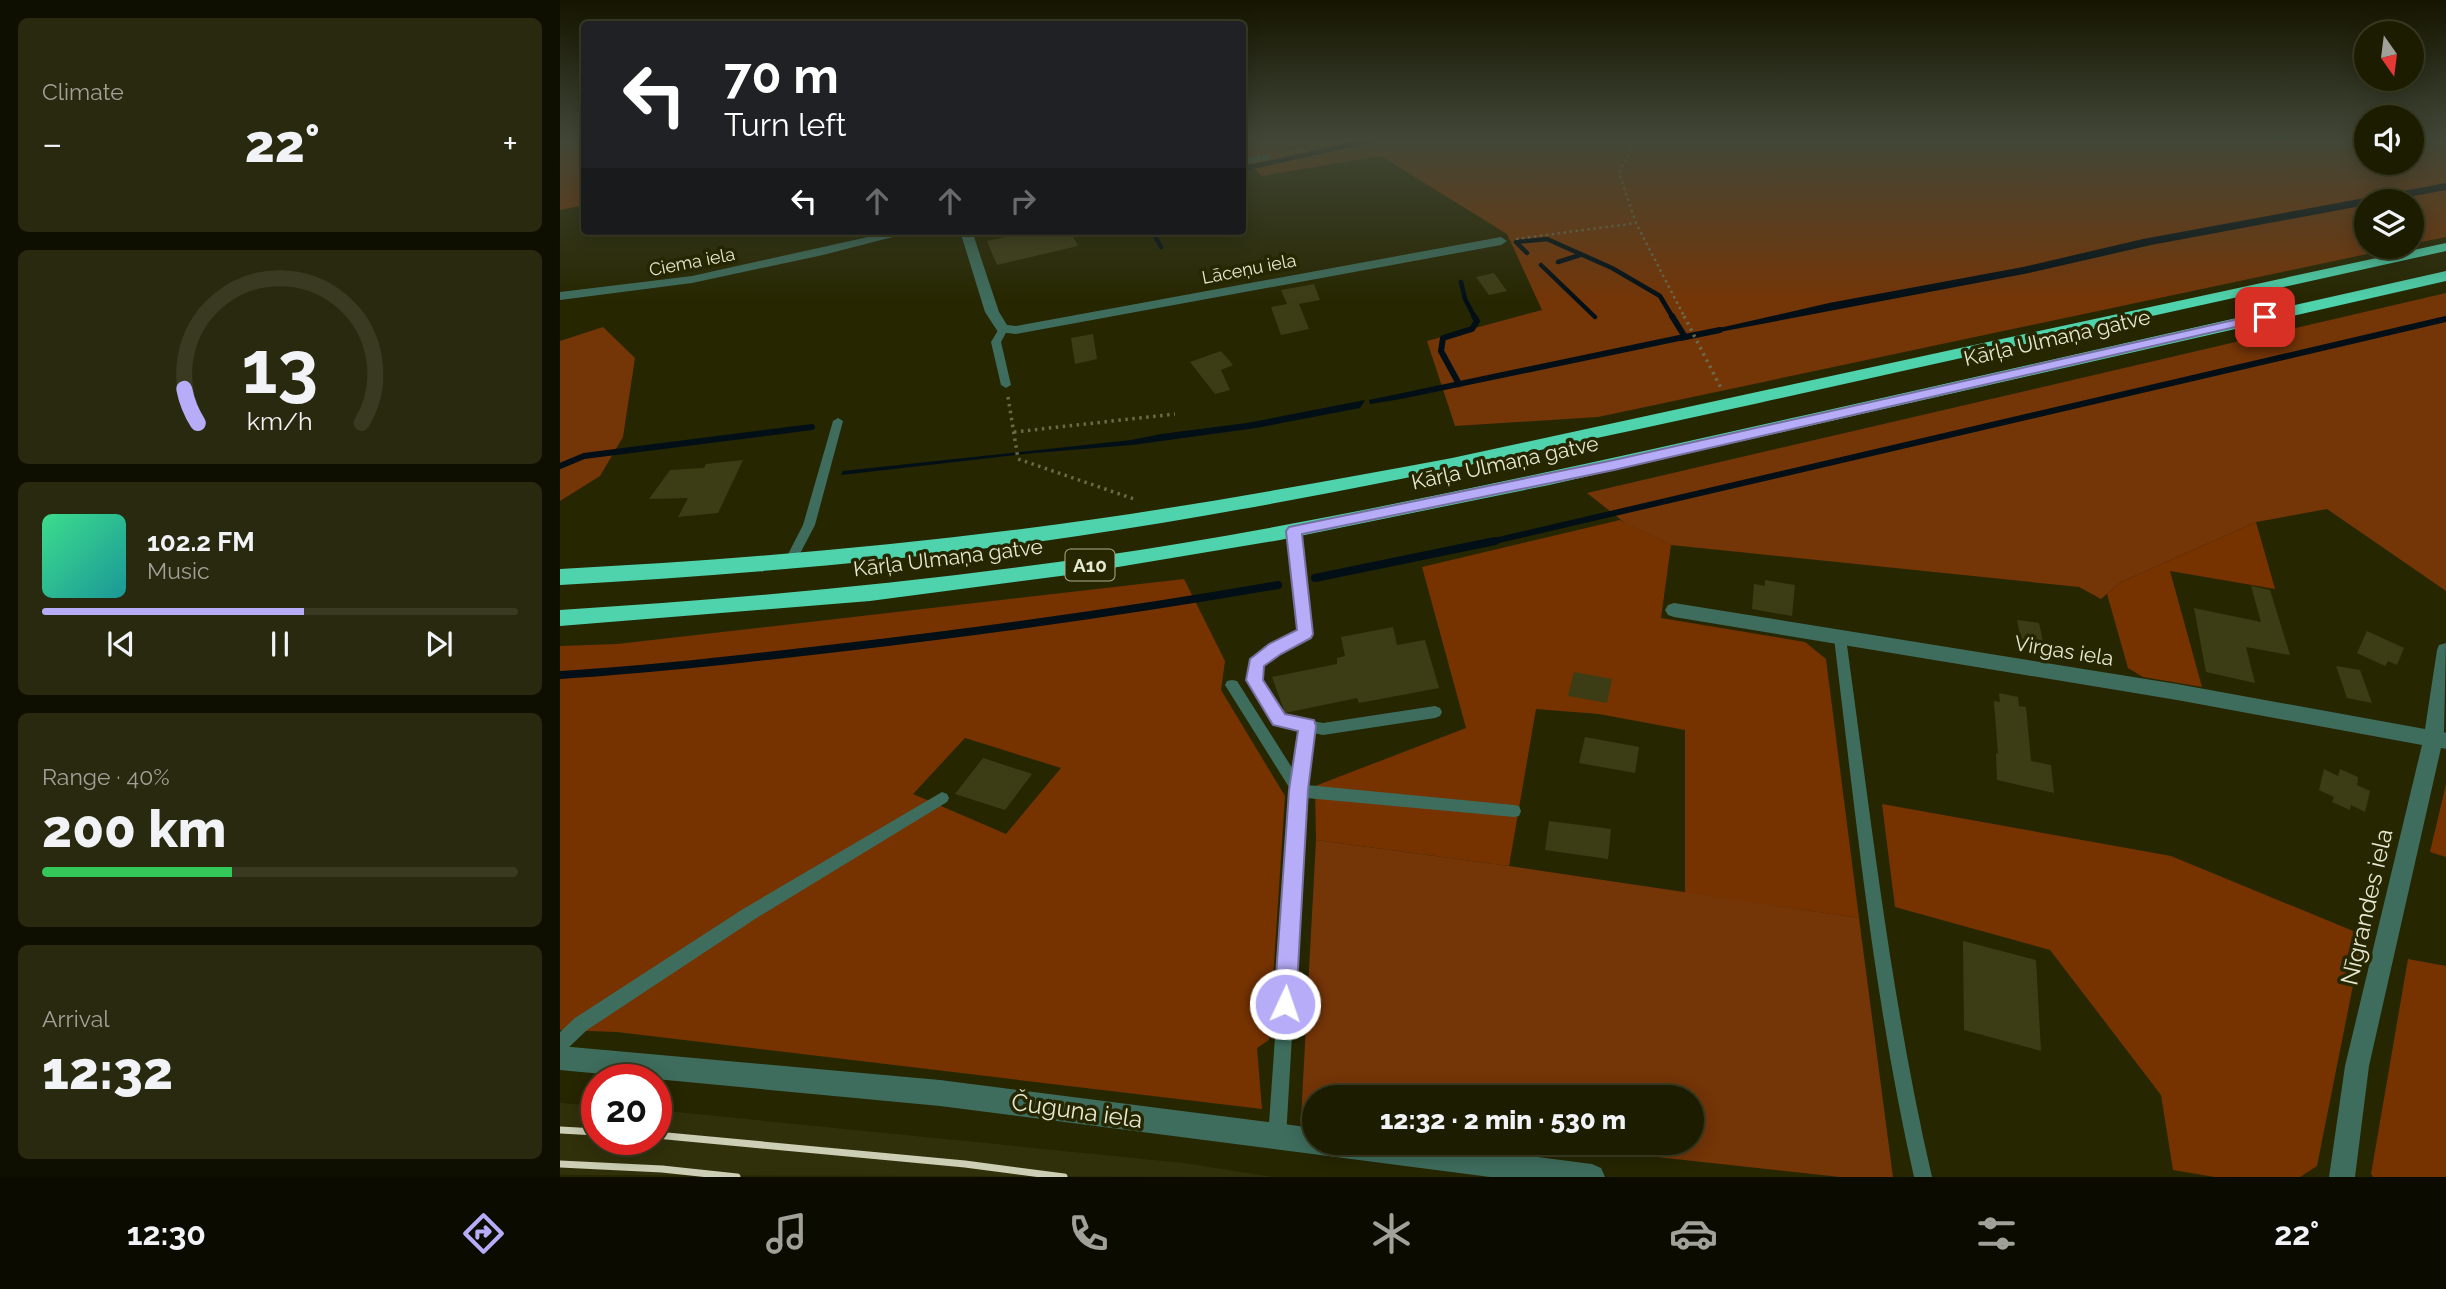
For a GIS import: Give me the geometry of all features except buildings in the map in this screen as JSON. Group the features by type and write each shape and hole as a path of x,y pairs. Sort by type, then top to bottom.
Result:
{"highway":[{"name":"Kārļa Ulmaņa gatve","path":"560,577 790,562 953,545 1293,495 1452,464 2446,247"},
{"name":"Kārļa Ulmaņa gatve","path":"560,618 769,604 932,587 1294,531 1614,465 2446,276"}],"street":[{"name":"Ciema iela","path":"560,296 613,293 705,279 892,235"},
{"path":"967,235 992,312 1003,329"},
{"name":"Lāceņu iela","path":"1003,329 1035,327 1501,240"},
{"name":"Virgas iela","path":"1674,610 2177,691 2439,740"},
{"name":"Nīgrandes iela","path":"2342,1177 2357,1066 2439,740 2446,650"},
{"name":"Čuguna iela","path":"560,1058 940,1093 1592,1177"}],"lane":[{"path":"1003,329 996,342 1006,385"},
{"path":"790,562 809,525 838,421"},
{"path":"1294,531 1305,634 1275,649 1256,663 1254,680 1279,720 1323,729 1435,712"},
{"path":"1840,638 1877,920 1904,1094 1923,1177"},
{"path":"1232,685 1298,790"},
{"path":"1277,1138 1298,790 1307,726"},
{"path":"1298,790 1514,811"},
{"path":"560,1044 581,1024 749,914 943,798"}],"path":[{"path":"1626,193 1636,223 1669,290 1692,328 1693,335 1730,403"},
{"path":"1501,240 1636,223"},
{"path":"1006,385 1018,459 1137,500"},
{"path":"1014,432 1175,414"}],"shaded area":[{"path":"560,193 581,193 581,206 560,210"},
{"path":"1441,193 2354,193 2354,257 1598,417 1455,426 1427,341 1542,310 1507,234"},
{"path":"2424,193 2446,193 2446,237 2424,242"},
{"path":"2354,200 2354,207 1709,334 1715,329 1829,303 2023,267 2143,239"},
{"path":"2446,293 2446,591 2327,509 2256,522 2121,582 2101,599 2079,587 1671,545 1625,523 1587,493"},
{"path":"603,327 635,358 623,437 600,476 560,501 560,341"},
{"path":"1679,335 1689,339 1401,399 1370,404 1369,400"},
{"path":"1365,400 1360,408 1256,428 1132,445 841,475 843,471 1131,440 1247,423"},
{"path":"1620,520 1671,545 1661,618 1805,642 1826,659 1859,918 1685,893 1685,730 1599,714 1536,709 1509,866 1316,840 1315,786 1466,728 1422,567"},
{"path":"2256,522 2275,589 2170,571 2202,687 2143,677 2128,668 2107,594 2121,582"},
{"path":"1184,579 1225,661 1221,690 1285,796 1269,1040 1257,1048 1262,1109 617,1032 560,1030 560,646 617,644","holes":["965,738 1061,768 1006,834 913,794"]},
{"path":"2446,784 2446,857 2430,852"},
{"path":"1882,804 2171,856 2363,935 2317,1166 2300,1177 2215,1177 2173,1170 2161,1095 2050,950 1895,907"},
{"path":"1316,840 1859,918 1893,1177 1840,1177 1639,1155 1704,1155 1704,1085 1303,1085"},
{"path":"2408,959 2446,966 2446,1177 2373,1177 2371,1174"},
{"path":"560,1103 581,1105 581,1155 672,1155 672,1112 1184,1163 1272,1177 560,1175"}],"waterway":[{"path":"1154,235 1161,247"},
{"path":"1527,253 1516,242 1547,239 1612,268 1660,296 1673,318"},
{"path":"1558,262 1580,255"},
{"path":"1541,265 1595,317"},
{"path":"1461,282 1465,299 1475,318"},
{"path":"1459,384 1441,351 1443,338 1472,329 1477,321 1474,316"},
{"path":"1672,316 1685,337"},
{"path":"1491,542 2446,319"},
{"path":"1685,337 1720,330"},
{"path":"1680,338 1685,337"},
{"path":"560,466 584,456 812,427"},
{"path":"1315,578 1491,542"},
{"path":"1486,543 1491,542"},
{"path":"560,675 703,663 1009,627 1278,585"}],"railway":[{"path":"560,1130 581,1131"},
{"path":"672,1137 965,1164 1064,1177"},
{"path":"560,1164 662,1169 737,1177"}],"route":[{"path":"1285,1004 1298,790 1307,726 1279,720 1254,680 1256,663 1275,649 1305,634 1303,595 1294,531 1614,465 2265,317"}]}
